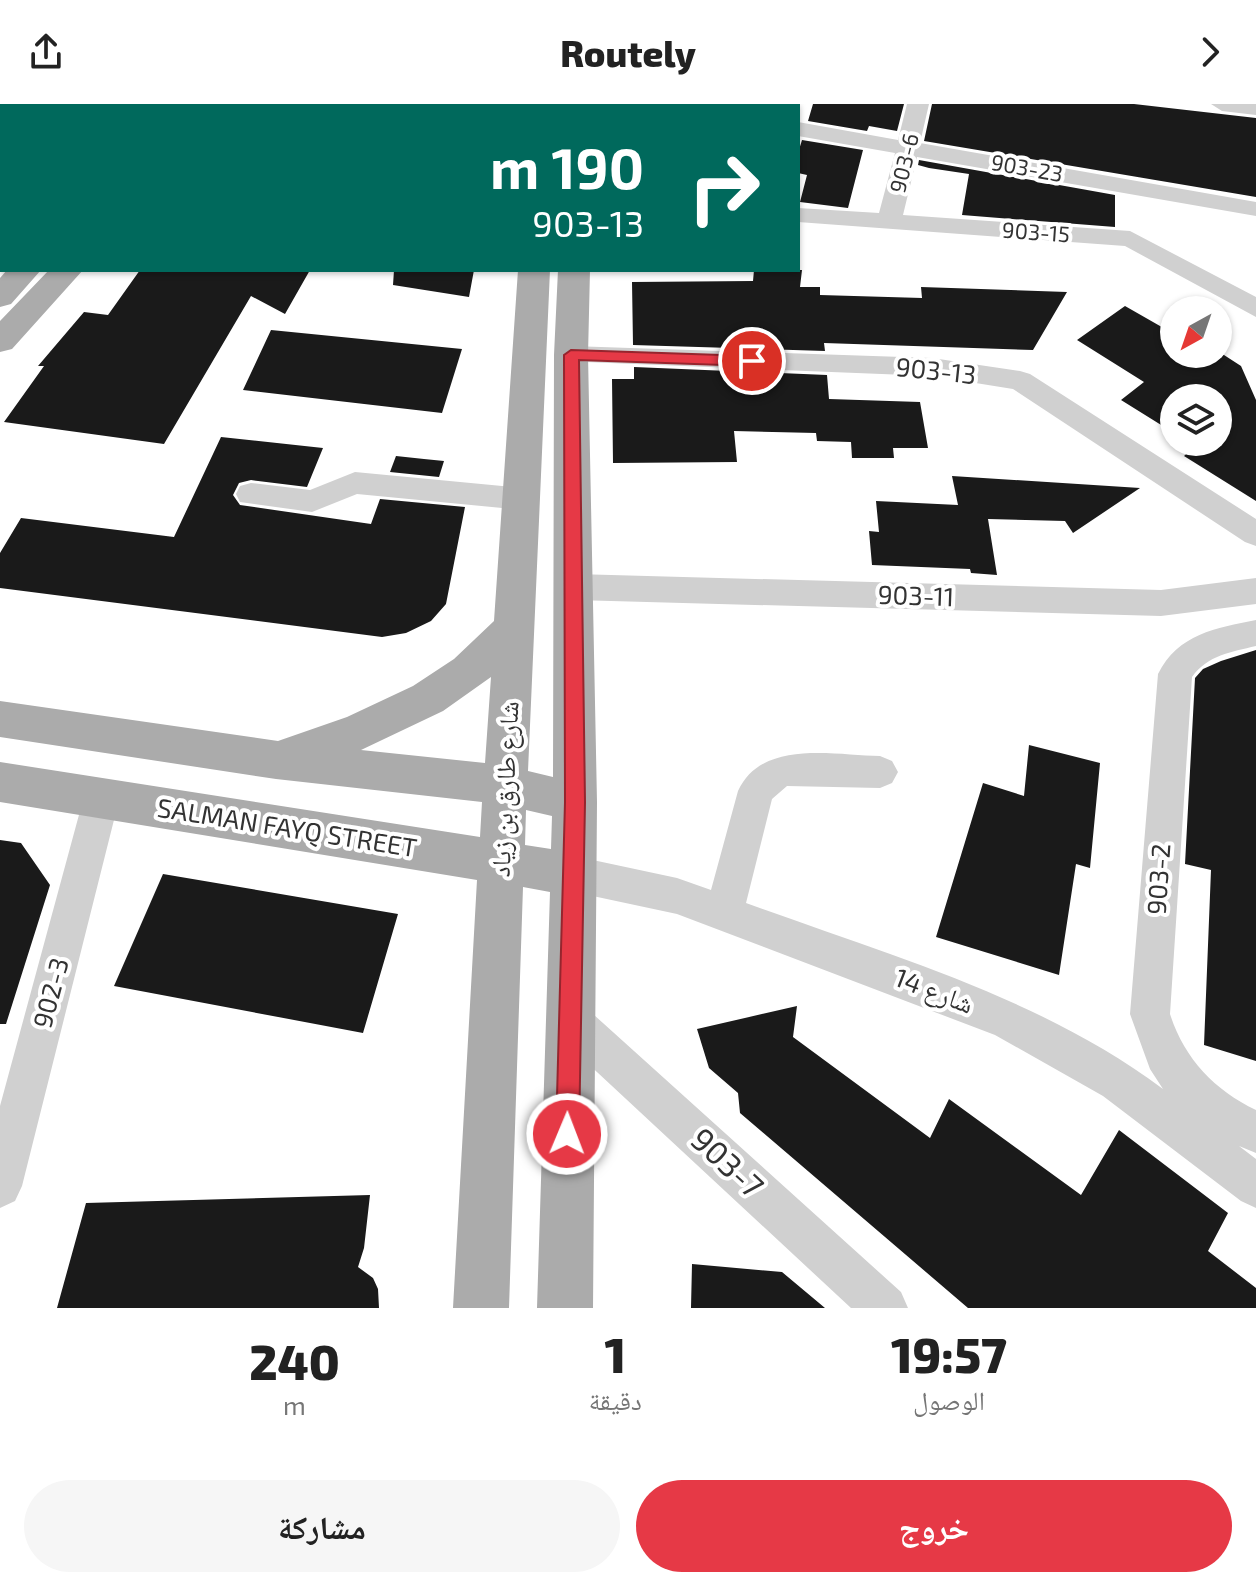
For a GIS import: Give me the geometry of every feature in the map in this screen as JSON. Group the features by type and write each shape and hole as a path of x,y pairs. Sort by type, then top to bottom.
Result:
{"main road":[{"path":"0,341 65,272"},
{"name":"شارع طارق بن زياد","path":"481,1308 501,862 534,272"},
{"path":"565,1308 575,802 571,355 574,272"},
{"path":"276,760 350,737 411,710 469,671 514,628"},
{"path":"0,719 276,760 506,785 575,802"},
{"name":"SALMAN FAYQ STREET","path":"0,782 574,874"}],"street":[{"name":"903-6","path":"889,222 918,104"},
{"path":"1222,104 1256,108"},
{"name":"903-23","path":"800,129 1256,209"},
{"path":"1129,186 1130,239"},
{"name":"903-15","path":"800,215 1130,239 1256,308"},
{"name":"903-13","path":"571,355 932,367 1020,381 1256,534"},
{"path":"251,494 312,501 355,483 522,499"},
{"name":"903-11","path":"575,587 1161,603 1256,591"},
{"name":"903-2","path":"1256,633 1204,644 1191,652 1175,674 1150,1014 1156,1041 1169,1067 1189,1091 1212,1111 1256,1132"},
{"path":"724,913 756,791 769,777 786,770 880,772"},
{"name":"902-3","path":"0,1186 101,800"},
{"name":"شارع 14","path":"574,874 677,896 951,997 1034,1033 1118,1081 1256,1186"},
{"name":"903-7","path":"569,1019 885,1308"}],"building":[{"path":"813,104 904,104 897,131 869,126 867,131 808,121"},
{"path":"932,104 1134,104 1256,118 1256,197 924,141"},
{"path":"802,140 863,150 848,208 800,202 807,175 800,173"},
{"path":"919,160 1115,195 1115,227 962,215 969,174 918,165"},
{"path":"802,270 800,287 820,287 820,295 922,298 921,287 1067,292 1033,350 824,343 825,351 633,345 632,282 753,281 754,272"},
{"path":"139,272 309,272 285,314 251,296 164,444 4,422 44,366 38,366 84,312 108,315"},
{"path":"394,272 474,272 469,297 393,285"},
{"path":"1125,306 1160,326 1160,368 1232,368 1232,360 1241,366 1256,400 1256,501 1184,456 1232,456 1232,384 1160,384 1160,424 1121,400 1144,382 1077,340"},
{"path":"271,330 462,349 442,413 243,390"},
{"path":"634,367 827,375 829,399 920,402 928,448 893,448 894,458 852,458 851,442 817,441 816,433 734,431 737,462 613,463 612,379 634,379"},
{"path":"221,437 323,448 307,487 251,480 239,483 233,495 240,505 371,524 380,499 465,507 446,604 431,621 406,633 382,637 0,588 0,553 21,518 174,537"},
{"path":"396,456 444,461 439,477 390,472"},
{"path":"952,476 1140,488 1073,533 1065,521 988,519 997,575 971,573 970,569 872,565 869,531 879,532 876,501 958,505"},
{"path":"1256,650 1256,1061 1204,1045 1211,870 1185,864 1195,678 1203,669"},
{"path":"1029,745 1100,763 1090,868 1076,864 1059,975 936,937 983,783 1024,796"},
{"path":"0,840 21,843 50,885 6,1024 0,1024"},
{"path":"163,874 398,914 363,1033 114,986"},
{"path":"797,1006 793,1037 930,1138 949,1099 1081,1195 1119,1130 1228,1213 1208,1251 1256,1288 1256,1308 968,1308 740,1113 738,1093 709,1068 697,1029"},
{"path":"370,1195 364,1248 358,1267 373,1278 378,1289 379,1308 57,1308 86,1203"},
{"path":"692,1264 782,1272 825,1308 691,1308"}],"route":[{"path":"567,1134 575,802 571,355 752,361"}]}
